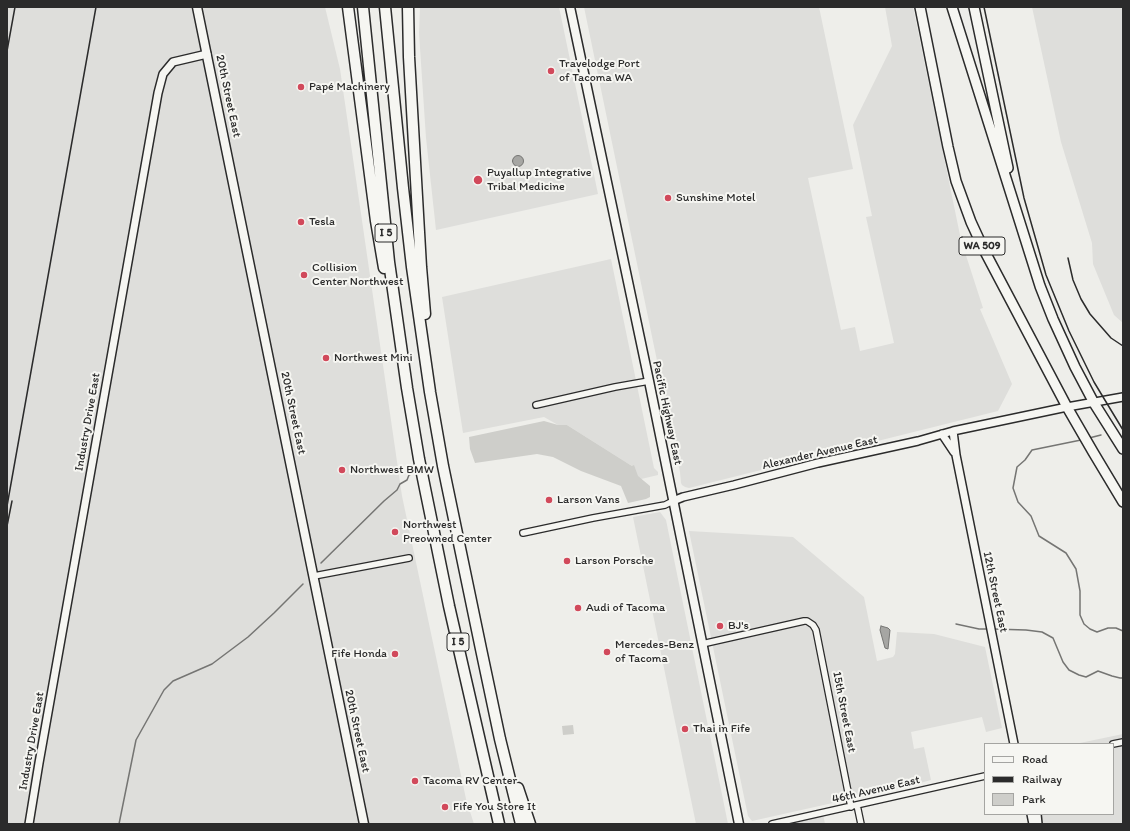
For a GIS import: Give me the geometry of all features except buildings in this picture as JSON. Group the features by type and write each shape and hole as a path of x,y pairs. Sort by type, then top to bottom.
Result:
{"highway":[{"path":"348,7 376,221 386,282 396,313"},
{"name":"I 5","path":"363,7 389,262 407,388 449,606 499,824"},
{"name":"I 5","path":"385,7 411,259 432,406 444,474 500,739 521,824"},
{"path":"408,7 409,57 421,267 432,406"},
{"name":"WA 509","path":"921,7 948,147 956,181 966,209 983,248 1077,426 1123,502"},
{"name":"WA 509","path":"952,7 1040,286 1075,367 1094,403 1123,448"},
{"path":"974,7 1005,157 1024,238"},
{"path":"500,739 530,824"}],"main road":[{"name":"20th Street East","path":"197,7 364,824"},
{"name":"Pacific Highway East","path":"570,7 649,381 739,824"}],"street":[{"name":"Industry Drive East","path":"29,824 158,92 163,74 173,62 207,54"},
{"path":"536,405 649,381"},
{"name":"Alexander Avenue East","path":"522,533 621,512 665,505 684,497 734,486 818,463 918,441 953,430 1123,397"},
{"name":"12th Street East","path":"953,430 956,456 1016,743"},
{"name":"12th Street East","path":"942,434 956,456"},
{"path":"314,576 409,558"},
{"name":"15th Street East","path":"702,644 804,621 811,623 816,630 854,806 861,824"},
{"name":"46th Avenue East","path":"772,824 984,776"}],"shaded area":[{"path":"7,7 325,7 340,69 402,496 466,799 474,824 7,824"},
{"path":"420,7 559,7 598,194 436,230 426,138 419,33"},
{"path":"584,7 819,7 853,169 808,178 841,330 855,327 860,351 894,343 866,217 872,216 853,125 892,46 885,7 913,7 961,240 983,308 980,309 1012,384 998,411 689,488 682,485"},
{"path":"1032,7 1123,7 1123,323 1114,315 1093,264 1092,243 1061,142"},
{"path":"518,155 522,157 524,161 522,165 518,167 514,165 512,161 514,157"},
{"path":"611,259 654,468 658,472 658,475 637,480 632,466 567,425 558,425 544,417 463,433 442,297"},
{"path":"660,512 666,520 728,824 696,824 633,517"},
{"path":"689,531 793,537 864,597 877,661 893,657 895,654 897,632 934,634 985,647 1002,728 986,732 982,717 911,732 914,749 924,747 931,780 752,821 748,816"},
{"path":"881,626 890,630 888,649 885,648 880,630"},
{"path":"1123,734 1123,824 1041,824 1039,815 1114,815 1114,743 1080,743"},
{"path":"823,814 825,824 782,824"}],"green space":[{"path":"544,421 558,425 567,425 632,466 634,465 638,476 650,486 650,497 628,503 621,486 581,471 553,457 537,454 475,463 470,449 469,437"},
{"path":"573,725 574,734 563,735 562,726"}],"waterway":[{"path":"1089,438 1101,435"},
{"path":"1081,440 1032,450 1025,460 1017,467 1013,488 1018,502 1031,516 1039,536 1066,553 1076,569 1080,591 1080,615 1084,624 1097,632 1108,628 1116,628 1123,631"},
{"path":"321,563 397,490 400,484 407,480 411,474"},
{"path":"119,824 136,740 164,690 173,681 212,664 248,637 303,584"},
{"path":"956,624 979,629 988,629"},
{"path":"993,629 1042,632 1053,638 1063,662 1069,670 1086,677 1098,671 1123,678"}],"railway":[{"path":"7,51 15,7"},
{"path":"7,506 96,7"},
{"path":"984,7 1024,198 1046,275 1069,331 1094,382 1123,430"},
{"path":"1068,258 1073,280 1081,299 1090,314 1111,338 1123,346"},
{"path":"7,526 12,501"}],"place":[{"name":"Travelodge Port of Tacoma WA","path":"551,71"},
{"name":"Papé Machinery","path":"301,87"},
{"name":"Puyallup Integrative Tribal Medicine","path":"478,180"},
{"name":"Sunshine Motel","path":"668,198"},
{"name":"Tesla","path":"301,222"},
{"name":"Collision Center Northwest","path":"304,275"},
{"name":"Northwest Mini","path":"326,358"},
{"name":"Northwest BMW","path":"342,470"},
{"name":"Larson Vans","path":"549,500"},
{"name":"Northwest Preowned Center","path":"395,532"},
{"name":"Larson Porsche","path":"567,561"},
{"name":"Audi of Tacoma","path":"578,608"},
{"name":"BJ's","path":"720,626"},
{"name":"Mercedes-Benz of Tacoma","path":"607,652"},
{"name":"Fife Honda","path":"395,654"},
{"name":"Thai in Fife","path":"685,729"},
{"name":"Tacoma RV Center","path":"415,781"},
{"name":"Fife You Store It","path":"445,807"}]}
